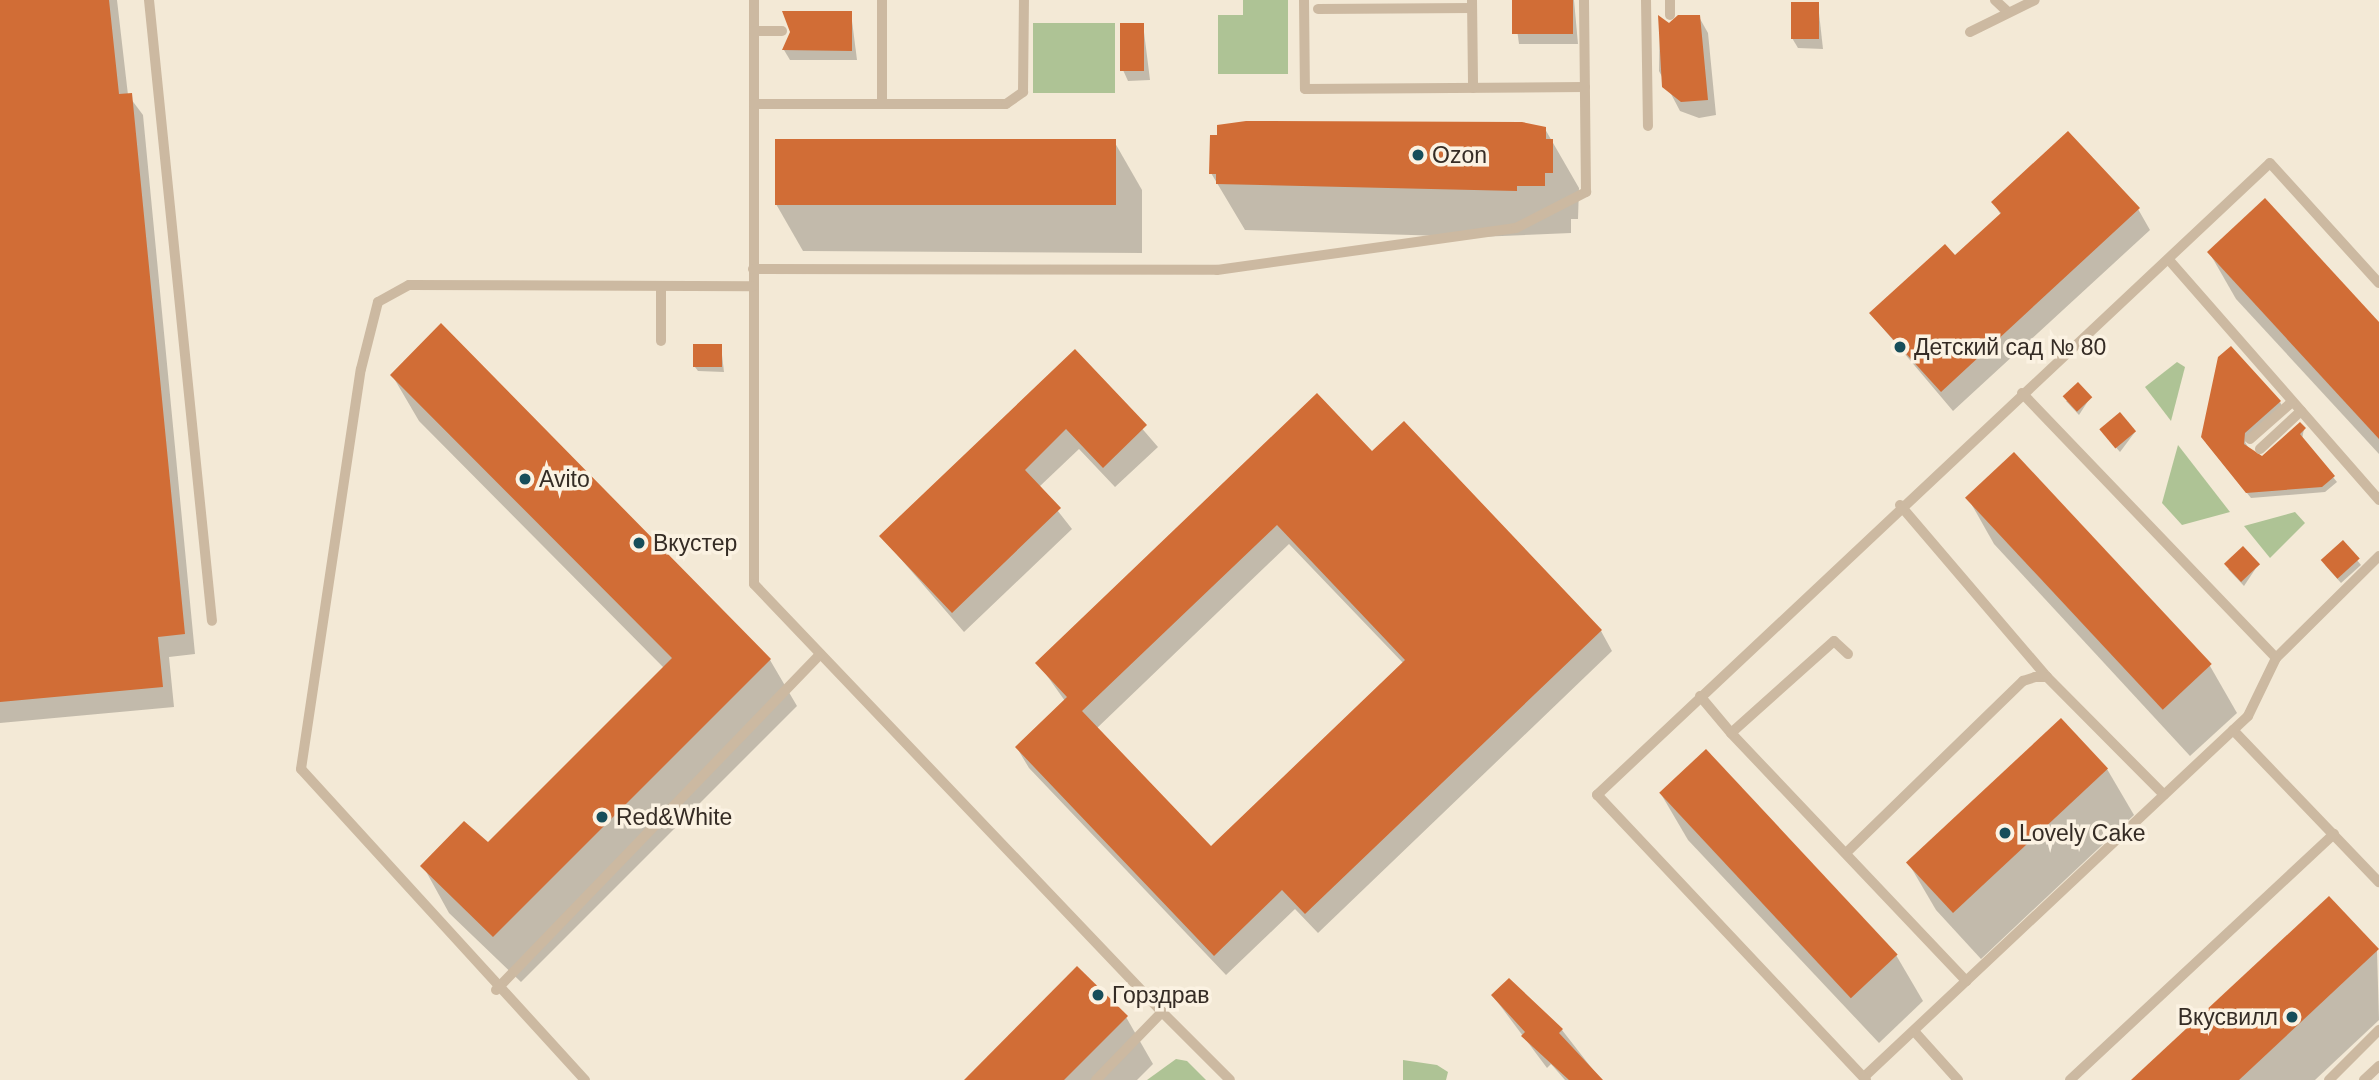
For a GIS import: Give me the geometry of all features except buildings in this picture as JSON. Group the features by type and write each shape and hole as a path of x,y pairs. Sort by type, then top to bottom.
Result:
{"lane":[{"path":"149,0 212,621"},
{"path":"754,0 754,584 1230,1080"},
{"path":"882,0 882,104"},
{"path":"754,104 882,104 1018,99 1024,0"},
{"path":"1304,0 1304,89 1585,87"},
{"path":"1646,0 1647,126"},
{"path":"1670,0 1670,15"},
{"path":"1995,0 2008,12"},
{"path":"1970,32 2035,0"},
{"path":"1318,9 1472,4 1473,88"},
{"path":"753,269 1217,270 1480,237 1554,214 1586,192 1585,87 1580,9"},
{"path":"754,31 782,31"},
{"path":"2379,283 2270,163 2169,260 1900,505 1597,795 1865,1079 2248,716 2276,658 2379,556"},
{"path":"2169,260 2379,500"},
{"path":"579,1077 496,990 301,769 361,369 378,302 409,285 753,286"},
{"path":"661,287 661,341"},
{"path":"2022,393 2276,658"},
{"path":"2250,439 2292,402"},
{"path":"2260,449 2301,411"},
{"path":"1900,505 2047,677 2164,795"},
{"path":"1731,733 1834,641 1848,654"},
{"path":"496,990 821,654"},
{"path":"1846,853 2023,681 2047,677"},
{"path":"1700,696 1731,733 1966,981"},
{"path":"2233,730 2379,882"},
{"path":"2070,1080 2334,834"},
{"path":"1096,1080 1162,1012"},
{"path":"2329,1080 2379,1030"},
{"path":"1914,1031 1958,1080"},
{"path":"2364,1080 2379,1066"}],"green space":[{"path":"1243,0 1288,0 1288,74 1218,74 1218,15 1243,15"},
{"path":"1033,23 1115,23 1115,93 1033,93"},
{"path":"2177,362 2185,367 2171,421 2145,387"},
{"path":"2178,445 2230,512 2182,525 2162,503"},
{"path":"2295,512 2305,523 2270,558 2244,526"},
{"path":"1176,1059 1187,1061 1206,1080 1147,1080"},
{"path":"1403,1060 1437,1065 1448,1072 1446,1080 1403,1080"}],"place":[{"name":"Ozon","path":"1418,155"},
{"name":"Детский сад № 80","path":"1900,347"},
{"name":"Avito","path":"525,479"},
{"name":"Вкустер","path":"639,543"},
{"name":"Red&White","path":"602,817"},
{"name":"Lovely Cake","path":"2005,833"},
{"name":"Горздрав","path":"1098,995"},
{"name":"Вкусвилл","path":"2292,1017"}]}
